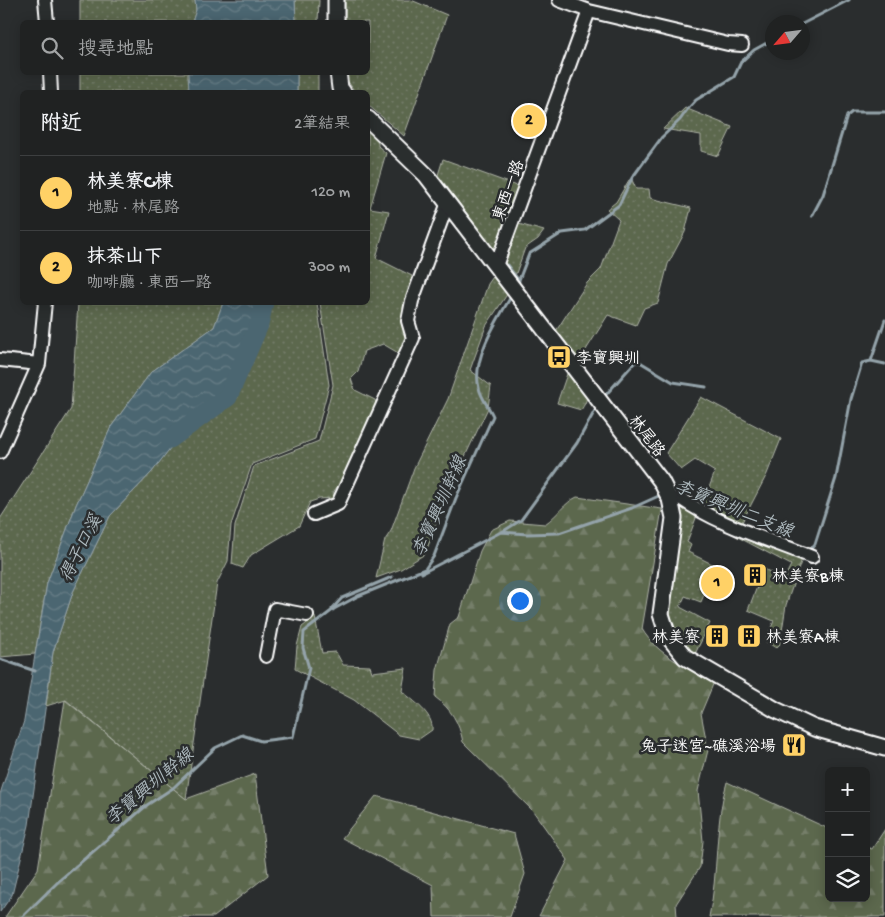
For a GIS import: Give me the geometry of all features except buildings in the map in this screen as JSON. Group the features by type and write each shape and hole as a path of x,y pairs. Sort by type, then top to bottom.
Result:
{"street":[{"path":"45,0 47,20"},
{"path":"336,0 336,20"},
{"path":"559,0 589,11 742,46"},
{"name":"東西一路","path":"496,266 589,11"},
{"path":"50,75 51,90"},
{"path":"338,75 342,90"},
{"name":"林尾路","path":"370,121 426,175 447,205 638,449 670,499 674,518 661,614 668,636 685,657 776,710 814,728 885,748"},
{"path":"314,514 338,504 413,338 408,321 412,301 447,205"},
{"path":"0,452 39,364 45,305"},
{"path":"0,360 39,364"},
{"path":"670,499 680,498 710,515 812,557"},
{"path":"266,656 275,609 307,615"}],"green space":[{"path":"80,0 195,0 196,10 193,20 80,20"},
{"path":"295,0 319,0 318,20 296,20"},
{"path":"345,0 411,0 447,15 404,136 370,107 370,90 354,90 347,80 346,75 370,75 370,20 345,20"},
{"path":"80,75 188,75 189,90 80,90"},
{"path":"297,75 318,75 318,90 297,90"},
{"path":"685,108 732,127 718,156 701,151 701,135 663,129"},
{"path":"370,129 378,135 378,146 386,153 370,208"},
{"path":"443,159 520,187 509,221 494,250 438,175"},
{"path":"629,180 632,180 636,189 649,189 650,198 691,208 685,232 668,264 658,303 644,308 636,325 608,315 579,361 556,331 587,283 601,269 619,220 607,209 616,202"},
{"path":"370,208 389,211 376,258 412,276 404,310 409,339 400,354 383,344 364,351 358,372 351,379 355,390 375,400 377,407 342,481 334,491 334,498 310,502 299,526 251,555 243,568 232,564 235,526 254,466 319,441 333,385 320,305 370,305"},
{"path":"515,223 544,231 538,239 525,248 515,276 501,259"},
{"path":"495,274 508,293 486,326 470,370 491,386 488,408 451,486 425,554 401,569 376,578 385,540 391,531 414,468 448,399 488,284"},
{"path":"78,305 222,305 214,327 151,372 111,427 76,505 47,583 35,654 0,657 0,519 71,409"},
{"path":"264,305 317,305 329,385 315,439 252,464 231,525 228,561 217,583 186,799 66,700 46,706 53,652 73,592 110,516 152,472 257,329"},
{"path":"569,368 587,392 585,403 581,410 557,403"},
{"path":"701,397 781,439 767,474 740,526 698,506 705,498 715,472 695,460 681,470 666,453"},
{"path":"577,497 662,509 642,629 648,638 665,654 714,682 701,713 708,750 698,791 703,841 700,867 676,904 677,917 539,916 568,860 533,811 463,742 454,716 435,697 437,670 450,624 459,617 480,551 491,530 510,521 545,524 568,502"},
{"path":"677,505 688,508 696,518 687,542 691,545 688,552 716,566 701,602 685,596 680,607 710,623 694,656 683,648 663,614"},
{"path":"712,519 803,556 786,605 780,644 776,648 765,641 774,621 748,610 764,569 784,579 791,565 711,523"},
{"path":"315,617 322,653 336,652 343,665 370,666 372,672 406,668 402,691 426,713 432,724 432,730 419,739 399,735 354,700 295,669 297,646 302,627"},
{"path":"65,700 186,799 255,774 268,875 214,917 5,917 38,869"},
{"path":"727,782 825,827 825,902 870,902 870,848 872,849 885,829 885,917 709,917 723,799"},
{"path":"376,796 514,834 525,874 510,917 434,917 433,885 342,838"}],"water":[{"path":"195,0 295,0 296,20 193,20 196,10"},
{"path":"188,75 297,75 297,90 189,90"},
{"path":"222,305 264,305 257,329 230,384 181,434 152,472 110,516 73,592 53,652 29,825 12,895 0,912 0,794 24,721 47,583 76,505 111,427 151,372 214,327"}],"waterway":[{"name":"李寶興圳幹線","path":"810,20 849,0"},
{"name":"李寶興圳幹線","path":"517,285 529,254 562,233 585,230 619,205 632,178 662,137 680,120 696,100 734,77 741,62 754,50 765,44"},
{"path":"812,216 823,195 847,116 852,112 885,112"},
{"path":"507,265 519,281"},
{"name":"李寶興圳幹線","path":"22,917 60,880 147,805 173,788 215,748 242,735 261,741 293,737 309,668 303,648 304,632 334,609 358,596 425,569 434,556 456,498 493,416 480,392 479,365 487,340 512,295"},
{"name":"得子口溪","path":"170,439 228,397 259,325 263,305"},
{"path":"871,361 885,320"},
{"name":"李寶興圳二支線","path":"809,551 815,544 836,478 851,399 862,363 871,361 885,364"},
{"path":"603,398 635,362 640,362 673,382 706,387"},
{"path":"502,532 521,520 577,443 598,405"},
{"name":"李寶興圳二支線","path":"422,573 501,532 527,534 559,533 632,508 663,494"},
{"path":"332,609 342,598 392,577"},
{"path":"0,659 35,671"}],"place":[{"name":"抹茶山下","path":"529,121"},
{"name":"李寶興圳","path":"559,357"},
{"name":"林美寮B棟","path":"755,575"},
{"name":"林美寮C棟","path":"717,583"},
{"name":"林美寮","path":"717,636"},
{"name":"林美寮A棟","path":"749,636"},
{"name":"兔子迷宮~礁溪浴場","path":"794,745"}]}
